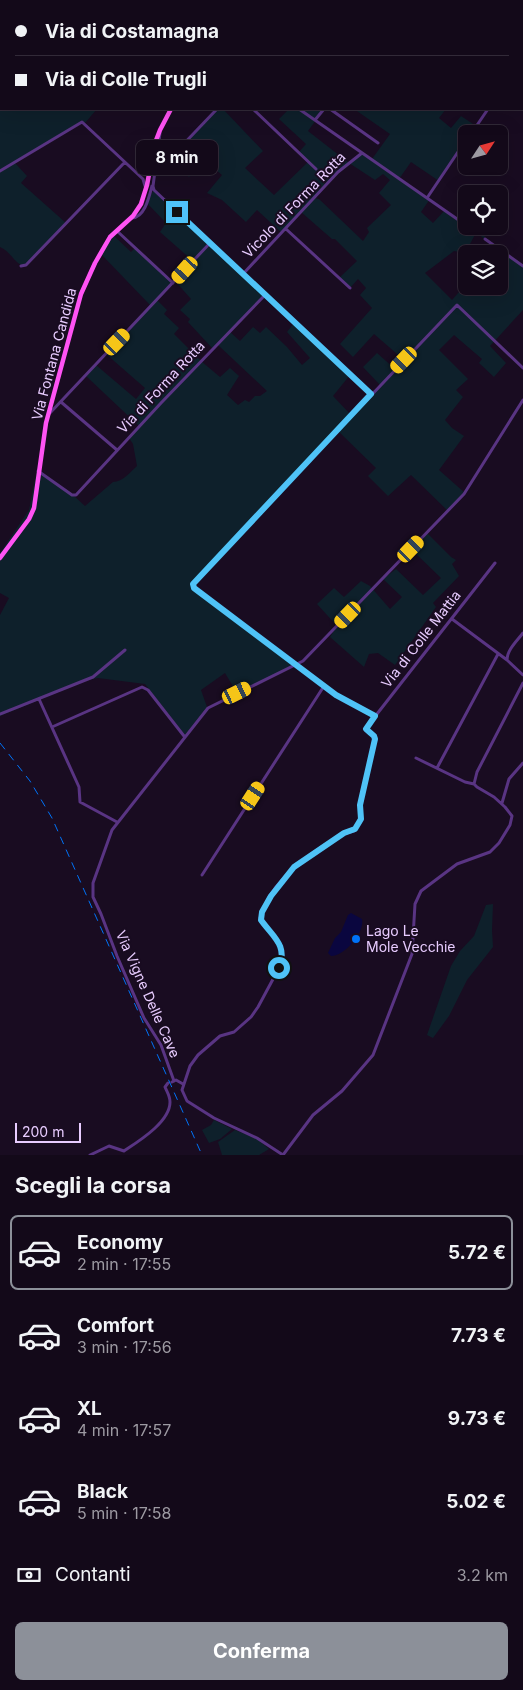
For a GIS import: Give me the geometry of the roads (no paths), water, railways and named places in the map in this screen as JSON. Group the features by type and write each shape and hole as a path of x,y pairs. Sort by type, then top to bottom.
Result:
{"main road":[{"name":"Via Fontana Candida","path":"0,558 32,513 37,492 38,471 48,415 81,293 102,248 116,230 132,218 142,202 154,149 160,130 170,110"}],"street":[{"path":"155,174 216,110"},
{"path":"254,110 316,169"},
{"path":"300,110 458,220"},
{"path":"315,120 323,110"},
{"path":"331,110 378,143"},
{"path":"477,125 487,110"},
{"path":"0,171 82,122 145,182 142,202"},
{"path":"160,130 153,187 155,191 371,394"},
{"path":"427,198 458,152"},
{"name":"Vicolo di Forma Rotta","path":"243,274 339,171 362,153"},
{"path":"21,266 26,265 125,162"},
{"path":"132,218 136,218 145,208 154,181"},
{"path":"286,229 350,288"},
{"path":"116,230 173,283"},
{"path":"485,239 523,266"},
{"path":"48,415 210,243"},
{"name":"Via di Forma Rotta","path":"38,471 74,496 265,295"},
{"path":"375,716 337,696 194,588 194,582 457,305 523,368"},
{"name":"Via Vigne Delle Cave","path":"90,1155 110,1146 124,1151 155,1128 166,1115 170,1098 165,1087 171,1082 162,1047 144,1018 93,897 93,883 111,832 184,736 210,706 306,659 465,493 523,400"},
{"path":"61,402 117,450"},
{"name":"Via di Colle Mattia","path":"183,1084 192,1062 202,1050 221,1036 234,1032 253,1015 278,970 283,957 279,943 260,919 271,896 294,867 344,833 355,829 361,819 360,805 375,739 366,730 495,563"},
{"path":"452,619 507,660 523,675"},
{"path":"507,660 506,657 523,633"},
{"path":"0,714 94,676 126,650"},
{"path":"437,768 498,654"},
{"path":"474,784 476,774 523,684"},
{"path":"202,875 324,686"},
{"path":"52,727 141,687 148,690 184,736"},
{"path":"39,699 79,786 79,800 81,804 117,822"},
{"path":"171,1082 183,1084 182,1091 188,1101 215,1119 257,1138 283,1155 312,1116 340,1092 373,1055 411,956 415,905 418,896 424,887 454,866 488,853 496,847 512,820 511,814 495,797 474,784 465,782 416,758"},
{"path":"502,804 510,779 523,764"}],"railway":[{"path":"0,743 30,781 52,818 202,1155"}],"place":[{"name":"Lago Le Mole Vecchie","path":"356,939"}]}
